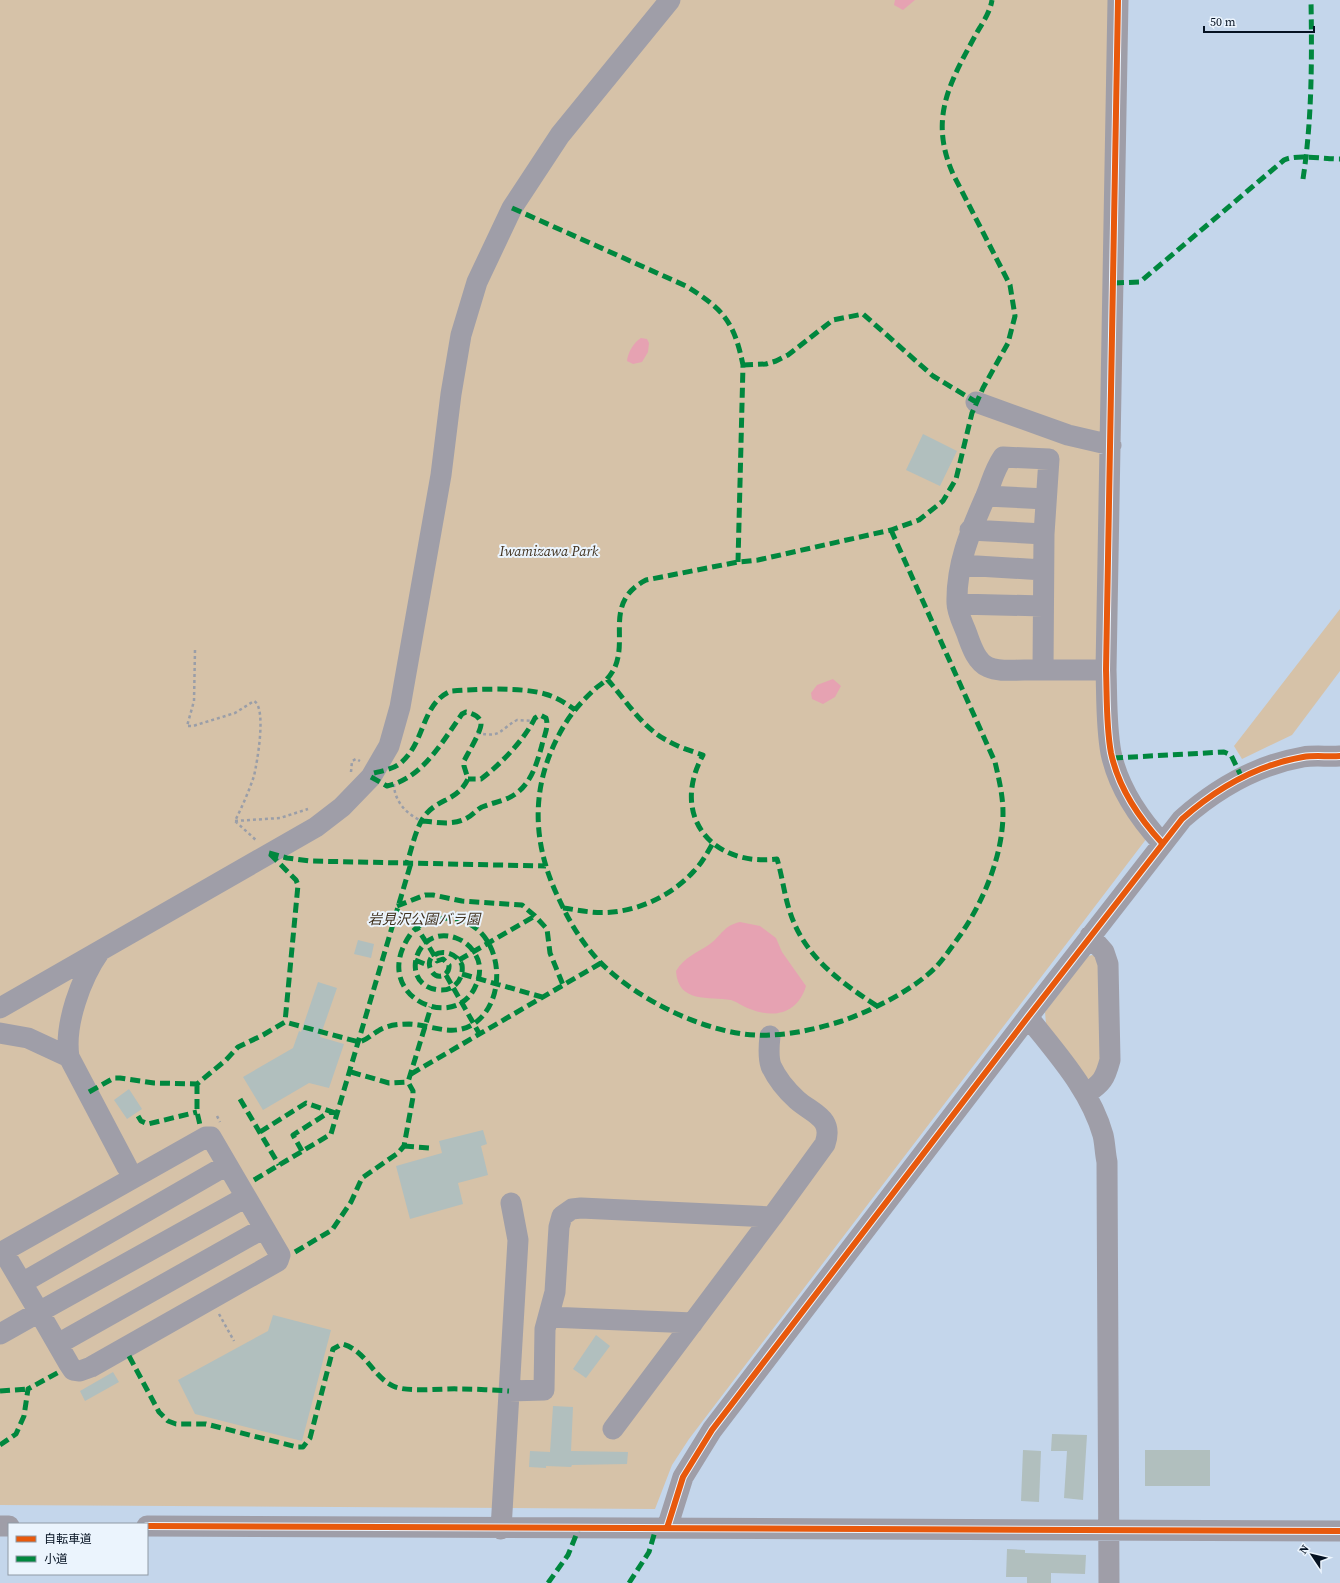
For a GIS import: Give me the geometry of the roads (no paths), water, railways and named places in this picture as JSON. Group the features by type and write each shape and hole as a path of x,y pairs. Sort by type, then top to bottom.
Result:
{"street":[{"path":"0,1008 330,817 364,772 389,746 400,707 441,475 451,394 461,335 477,282 512,208 560,135 670,0"},
{"path":"1118,0 1106,670 1108,729 1112,754 1123,787 1147,827 1162,843"},
{"path":"976,402 1068,436 1111,445"},
{"path":"1043,670 1044,534 1049,459 1003,457 994,472 986,496 970,530 964,548 961,565 957,604 971,646 979,660 986,666 995,670 1043,670 1106,670"},
{"path":"986,496 1046,499"},
{"path":"970,530 1044,534"},
{"path":"961,565 1043,570"},
{"path":"957,604 1043,606"},
{"path":"667,1528 683,1478 712,1430 1090,936 1182,819 1205,799 1256,771 1304,757 1340,756"},
{"path":"1086,1094 1100,1085 1106,1075 1110,1060 1108,964 1104,952 1090,936"},
{"path":"100,951 91,964 69,1025 67,1045 69,1057 127,1167"},
{"path":"1028,1017 1075,1077 1086,1094 1103,1136 1107,1162 1109,1583"},
{"path":"0,1033 28,1038 69,1057"},
{"path":"613,1429 825,1144 828,1130 826,1124 820,1116 798,1101 775,1073 770,1064 770,1036"},
{"path":"206,1137 211,1137 227,1165 280,1256 278,1261 92,1367 80,1371 73,1370 2,1252 206,1137"},
{"path":"22,1283 227,1165"},
{"path":"0,1334 246,1197"},
{"path":"501,1529 518,1240 511,1202"},
{"path":"509,1391 544,1390 545,1329 555,1292 559,1228 562,1216 572,1209 581,1208 772,1217"},
{"path":"58,1344 264,1228"},
{"path":"549,1317 693,1323"},
{"path":"148,1526 501,1529 667,1528 1340,1531"}],"park label":[{"name":"Iwamizawa Park","path":"549,551"},
{"name":"岩見沢公園バラ園","path":"424,919"}]}
